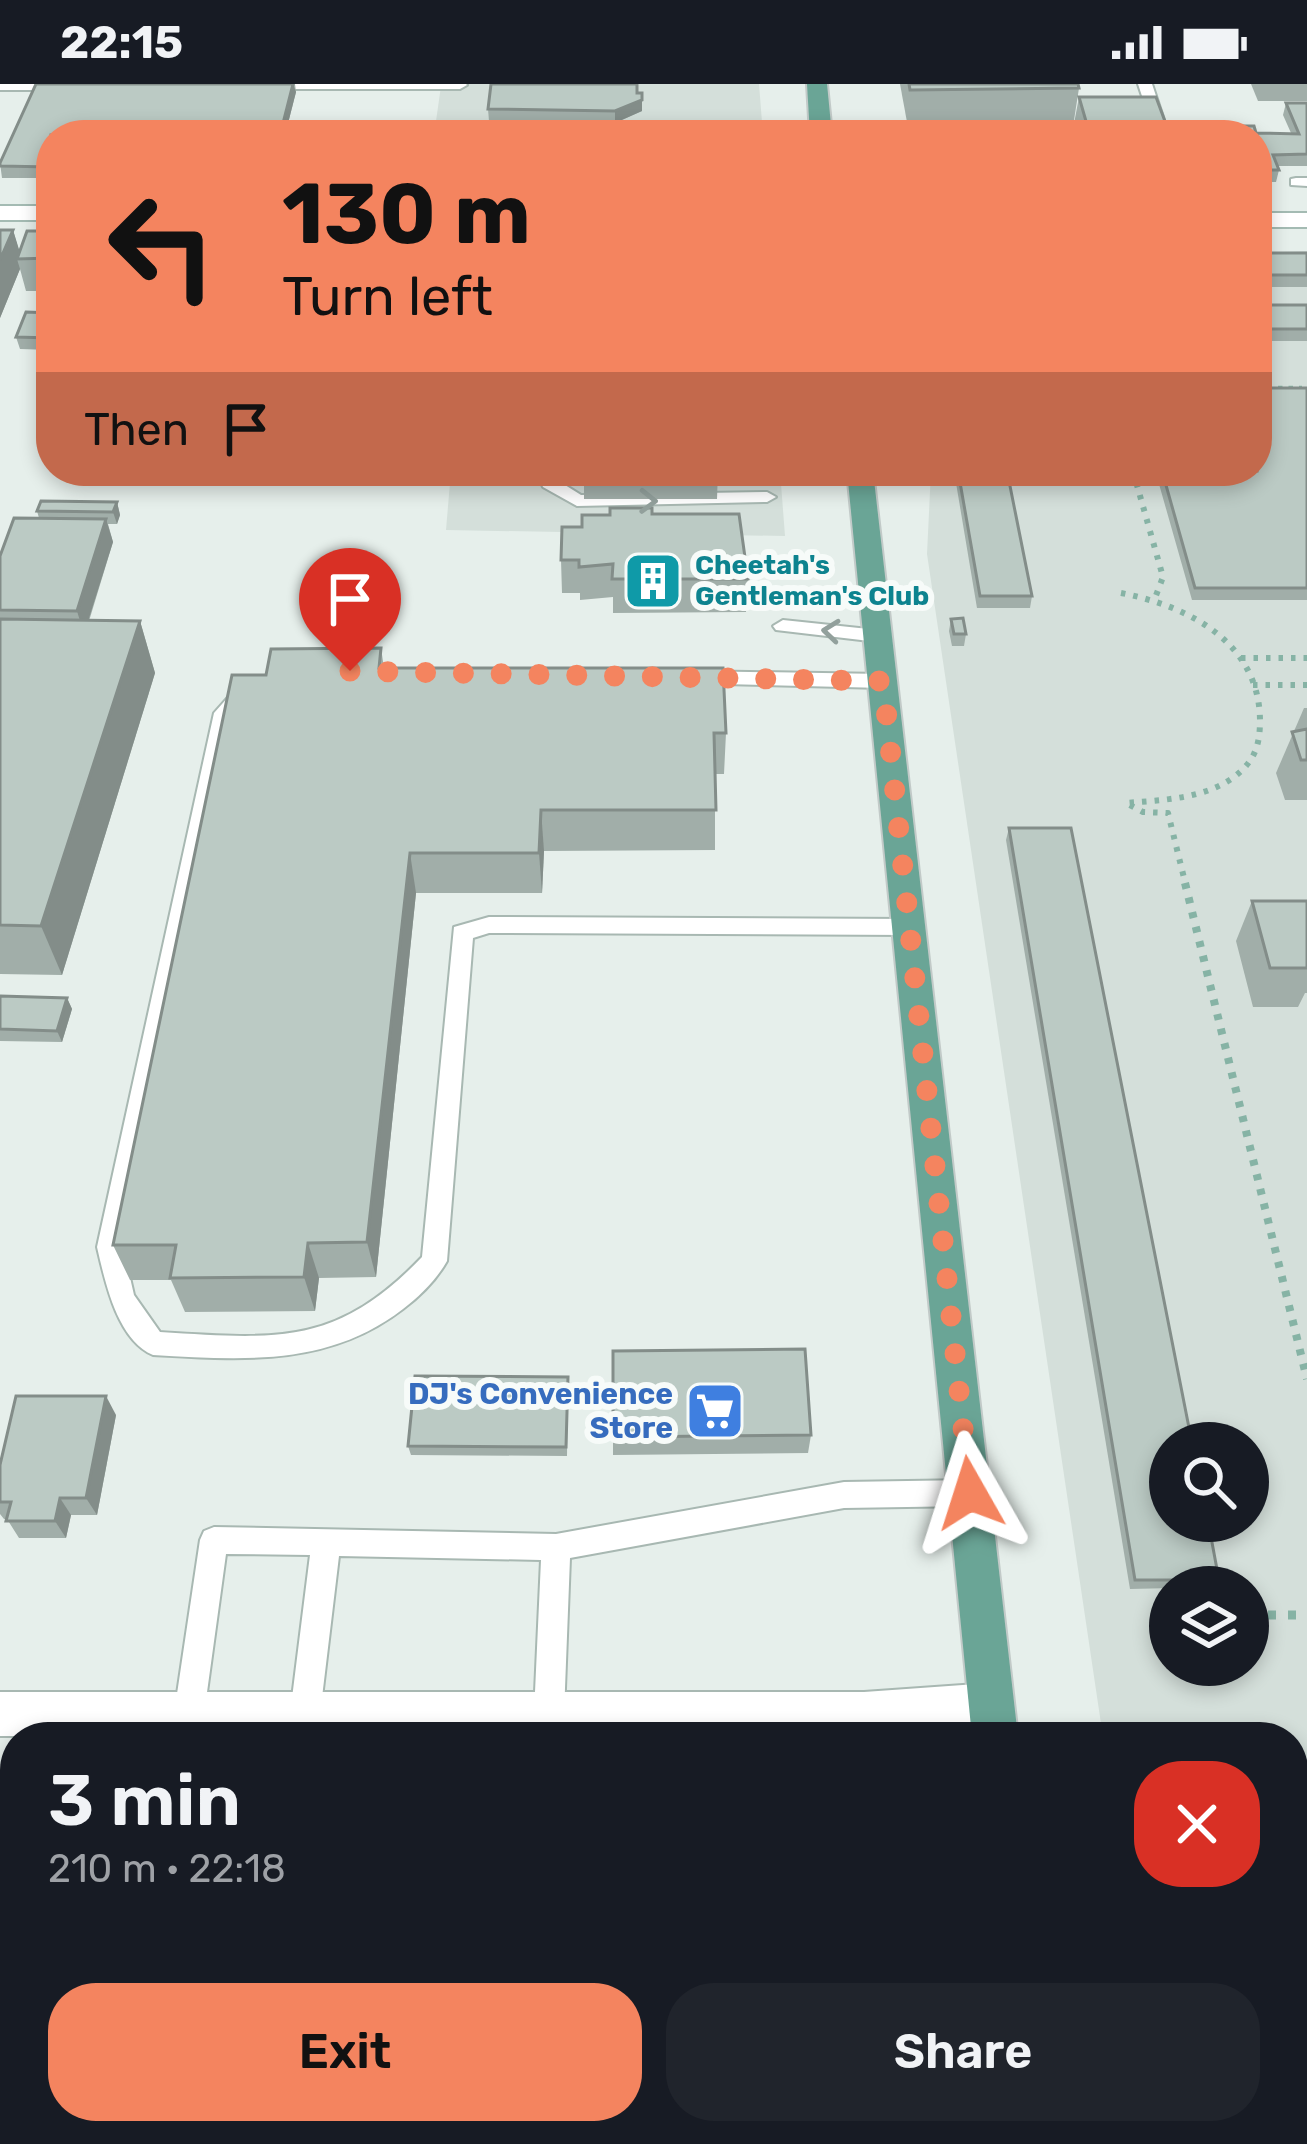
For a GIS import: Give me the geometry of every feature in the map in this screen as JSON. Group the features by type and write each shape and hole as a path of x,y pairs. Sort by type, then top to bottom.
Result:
{"main road":[{"path":"817,84 820,120"},
{"path":"862,486 993,1721"}],"street":[{"path":"0,213 36,213"},
{"path":"1272,220 1307,220"},
{"path":"0,1714 864,1714 993,1721"}],"lane":[{"path":"1145,84 1157,120"},
{"path":"255,85 460,85"},
{"path":"0,86 93,86"},
{"path":"554,486 577,501 767,497"},
{"path":"783,626 878,636"},
{"path":"671,677 883,681"},
{"path":"267,682 247,689 224,713 110,1247 122,1299 153,1343 279,1351 357,1331 406,1295 434,1261 462,933 489,925 910,927"},
{"path":"189,1714 214,1540 556,1547 844,1495 970,1493"},
{"path":"305,1714 326,1543"},
{"path":"549,1714 556,1547"}],"path":[{"path":"1272,388 1302,388"},
{"path":"1137,486 1163,577 1155,598"},
{"path":"1120,593 1155,598 1214,624 1241,658 1253,685 1262,731 1249,766 1233,780 1201,793 1126,802 1143,812 1168,813 1307,1378"},
{"path":"1241,658 1307,658"},
{"path":"1253,685 1307,685"},
{"path":"1269,1615 1307,1615"}],"shaded area":[{"path":"302,84 759,84 762,120 436,120 441,86"},
{"path":"1307,251 1307,1722 1101,1722 927,554 930,486 1272,486 1272,252"},
{"path":"450,486 781,486 785,536 446,530"}],"building":[{"path":"36,84 293,84 284,120 36,120 36,167 0,163"},
{"path":"491,84 637,84 642,100 615,111 488,109"},
{"path":"909,84 1078,84 1079,88 910,90"},
{"path":"1079,97 1156,97 1164,120 1086,120"},
{"path":"1286,103 1307,103 1307,154 1273,155 1279,170 1272,170 1272,133 1299,134"},
{"path":"0,230 13,230 0,260"},
{"path":"27,231 36,231 36,258 17,259"},
{"path":"1272,253 1307,253 1307,275 1272,275"},
{"path":"1272,305 1307,305 1307,329 1272,329"},
{"path":"26,312 36,312 36,338 16,337"},
{"path":"1272,388 1307,388 1307,588 1195,588 1166,486 1272,486"},
{"path":"961,486 1010,486 1032,596 980,596"},
{"path":"41,501 117,502 113,512 37,511"},
{"path":"610,508 652,508 652,514 739,514 748,579 612,579 613,564 579,567 579,560 561,560 562,527 582,527 582,515 610,515"},
{"path":"14,518 106,519 77,611 0,610 0,556"},
{"path":"963,618 966,634 954,634 951,619"},
{"path":"0,619 140,621 41,926 0,925"},
{"path":"381,648 379,668 723,668 726,733 714,733 716,810 541,810 539,853 410,853 367,1242 308,1243 304,1277 170,1278 176,1245 113,1245 232,675 266,675 271,649"},
{"path":"1307,729 1307,760 1301,760 1292,732"},
{"path":"1009,828 1071,828 1188,1422 1149,1422 1149,1542 1212,1542 1216,1566 1149,1566 1149,1580 1135,1580"},
{"path":"1252,901 1307,901 1307,968 1270,968"},
{"path":"0,996 67,998 57,1031 0,1029"},
{"path":"805,1349 811,1435 613,1437 613,1351"},
{"path":"415,1376 568,1377 566,1447 408,1446"},
{"path":"16,1396 106,1396 86,1498 60,1498 55,1521 6,1521 11,1502 0,1502 0,1465"}],"place":[{"name":"Cheetah's Gentleman's Club","path":"653,581"},
{"name":"DJ's Convenience Store","path":"715,1411"}],"route":[{"path":"350,671 883,681 970,1493"}]}
